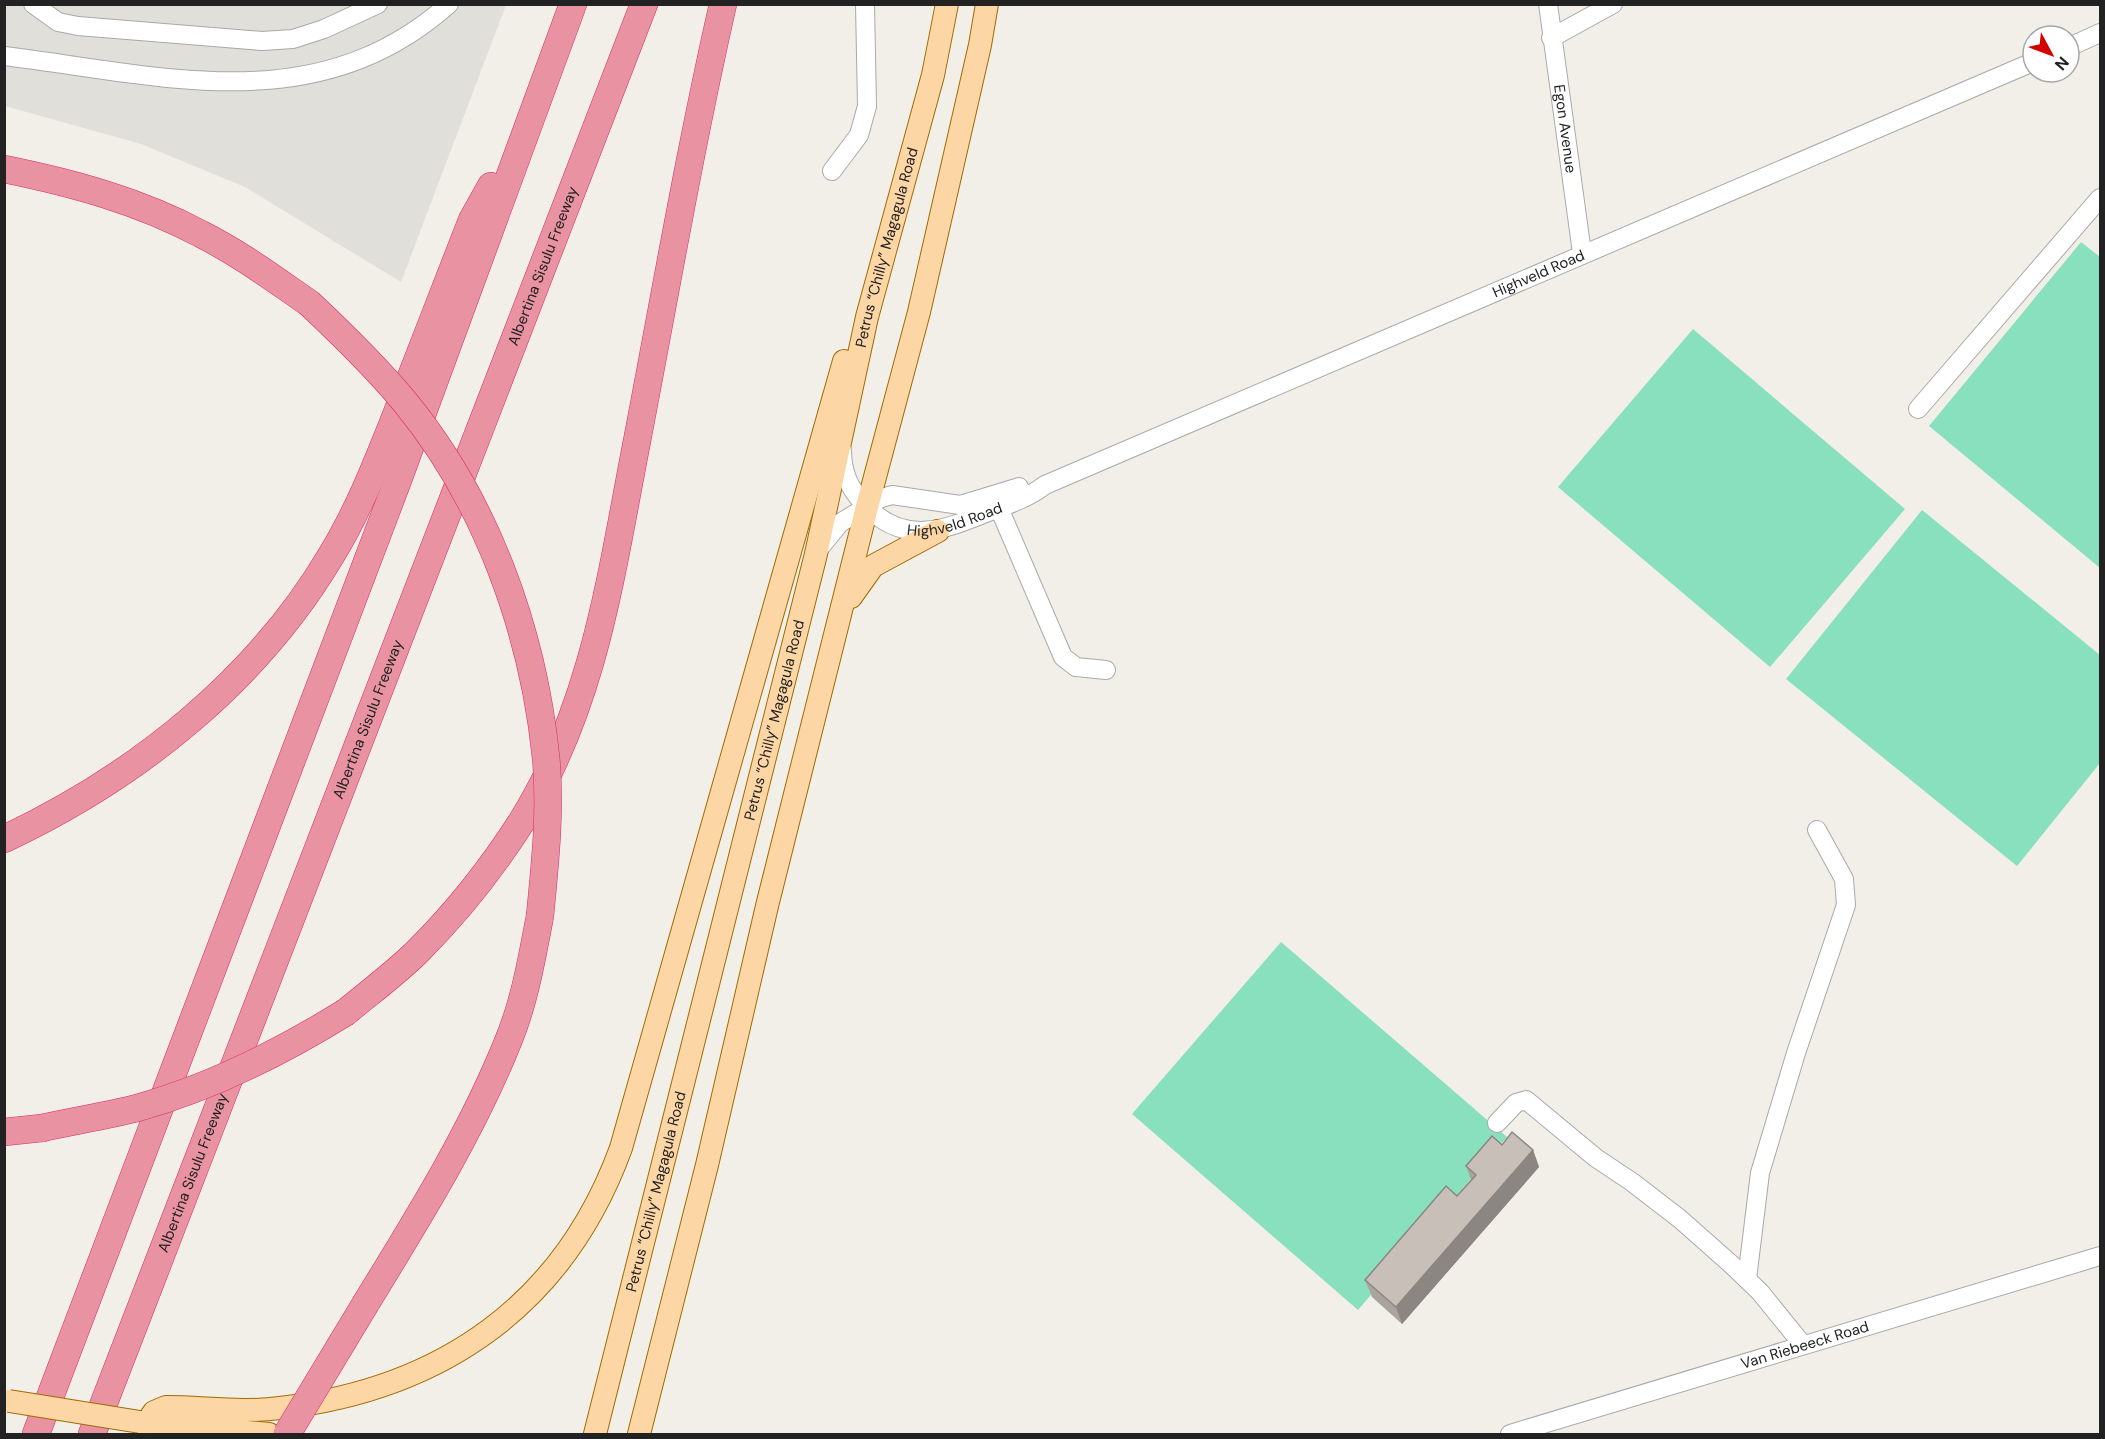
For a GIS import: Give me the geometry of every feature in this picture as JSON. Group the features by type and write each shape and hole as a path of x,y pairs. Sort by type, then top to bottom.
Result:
{"highway":[{"path":"36,1434 394,490 573,4"},
{"name":"Albertina Sisulu Freeway","path":"92,1434 644,4"},
{"path":"4,1132 42,1128 136,1108 200,1088 264,1060 346,1012 417,952 461,904 493,864 523,819 568,731 600,635 673,250 723,4"},
{"path":"4,839 71,806 160,745 235,678 306,594 349,522 378,461 481,201 514,162"},
{"path":"4,169 100,192 152,211 201,234 254,265 309,303 352,344 397,393 435,443 473,507 504,575 522,630 535,682 546,759 546,842 540,916 529,974 510,1038 478,1108 435,1188 287,1434"}],"main road":[{"name":"Petrus “Chilly” Magagula Road","path":"595,1434 816,554 867,317 933,75 947,4"},
{"path":"639,1434 707,1165 764,918 839,617 920,312 980,45 987,4"},
{"path":"144,1422 154,1412 166,1407 277,1409 339,1399 408,1378 473,1343 506,1318 558,1263 584,1226 606,1189 621,1148 840,373 845,357 867,317"},
{"path":"839,617 861,580 873,566 938,531"},
{"path":"7,1401 144,1422 268,1434"}],"street":[{"path":"33,4 58,22 78,26 262,41 293,39 324,29 378,4"},
{"path":"4,56 230,82 286,80 363,59 390,47 449,4"},
{"path":"832,171 859,135 867,106 865,4"},
{"name":"Egon Avenue","path":"1548,4 1582,254"},
{"path":"1551,38 1613,4"},
{"path":"2081,42 2100,33"},
{"name":"Highveld Road","path":"842,433 844,472 855,494 867,507 887,523 922,532 938,531 1032,495 1045,485 2021,67"},
{"path":"1918,409 2100,198"},
{"name":"Highveld Road","path":"816,554 827,536 840,523 879,499 892,495 960,505 1025,485 1045,485"},
{"path":"999,508 1063,657 1076,667 1106,670"},
{"path":"1747,1279 1760,1173 1796,1053 1846,905 1844,879 1817,830"},
{"path":"1497,1123 1516,1103 1526,1100 1534,1104 1558,1128 1596,1158 1680,1219 1747,1279 1803,1345"},
{"name":"Van Riebeeck Road","path":"1510,1434 2100,1256"}],"shaded area":[{"path":"4,5 506,5 401,282 245,187 141,144 5,106"}],"green space":[{"path":"2081,242 2100,257 2100,568 1929,426"},
{"path":"1693,329 1905,509 1770,667 1558,487"},
{"path":"1922,510 2100,655 2100,763 2017,866 1786,679"},
{"path":"1281,942 1507,1137 1358,1310 1132,1114"}],"building":[{"path":"1512,1132 1533,1150 1396,1307 1365,1280 1446,1186 1457,1196 1476,1175 1466,1166 1492,1136 1502,1145"}]}
